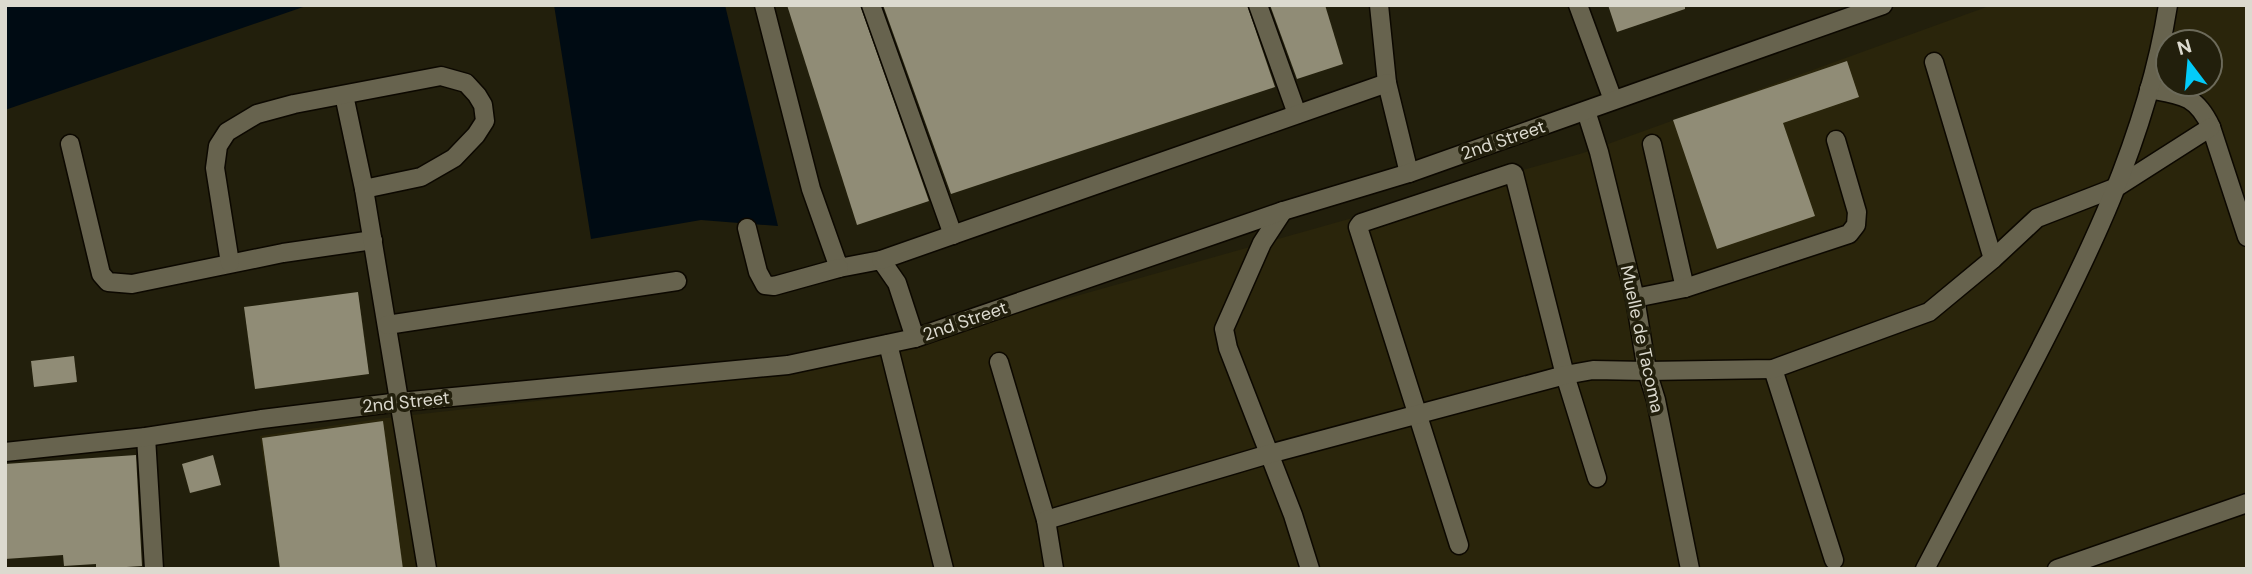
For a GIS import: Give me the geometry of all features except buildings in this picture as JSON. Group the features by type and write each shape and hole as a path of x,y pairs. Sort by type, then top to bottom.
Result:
{"street":[{"path":"764,5 811,189 839,268"},
{"path":"871,5 953,235"},
{"path":"1258,5 1297,114"},
{"path":"1378,5 1387,83 1409,173"},
{"path":"1578,5 1613,100"},
{"name":"2nd Street","path":"5,452 146,437 400,402 788,365 915,338 1283,211 1409,173 1883,5"},
{"path":"1925,569 2073,286 2117,187 2160,56 2168,5"},
{"path":"1934,62 1993,259"},
{"path":"230,263 215,168 218,146 228,132 257,114 441,76 466,83 477,94 483,105 485,121 454,158 421,177 363,189"},
{"path":"747,228 761,279 765,285 774,286 839,268 881,260 1387,83"},
{"path":"2149,89 2182,95 2195,101 2203,110 2247,237"},
{"path":"344,95 373,240 427,569"},
{"name":"Muelle de Tacoma","path":"1586,111 1599,152 1634,298 1689,569"},
{"path":"1046,520 1269,454 1565,375 1593,370 1773,369 1929,312 2037,218 2117,187 2211,127"},
{"path":"1634,298 1685,288 1849,234 1856,225 1857,212 1836,140"},
{"path":"69,144 102,274 108,282 132,284 283,253 373,240"},
{"path":"1652,144 1685,288"},
{"path":"1459,545 1358,227 1361,223 1511,173 1565,375 1597,478"},
{"path":"1283,211 1262,243 1224,329 1228,348 1293,515 1310,569"},
{"path":"881,260 897,283 915,338"},
{"path":"387,325 677,281"},
{"path":"888,344 944,569"},
{"path":"999,362 1046,520 1054,569"},
{"path":"1773,369 1834,560"},
{"path":"146,437 154,569"},
{"path":"2057,569 2247,503"}],"shaded area":[{"path":"5,5 309,5 5,110"},
{"path":"554,5 725,5 778,226 701,220 591,239"},
{"path":"1992,5 2247,5 2247,569 280,569 260,436 386,418 814,370 1583,153"}]}
